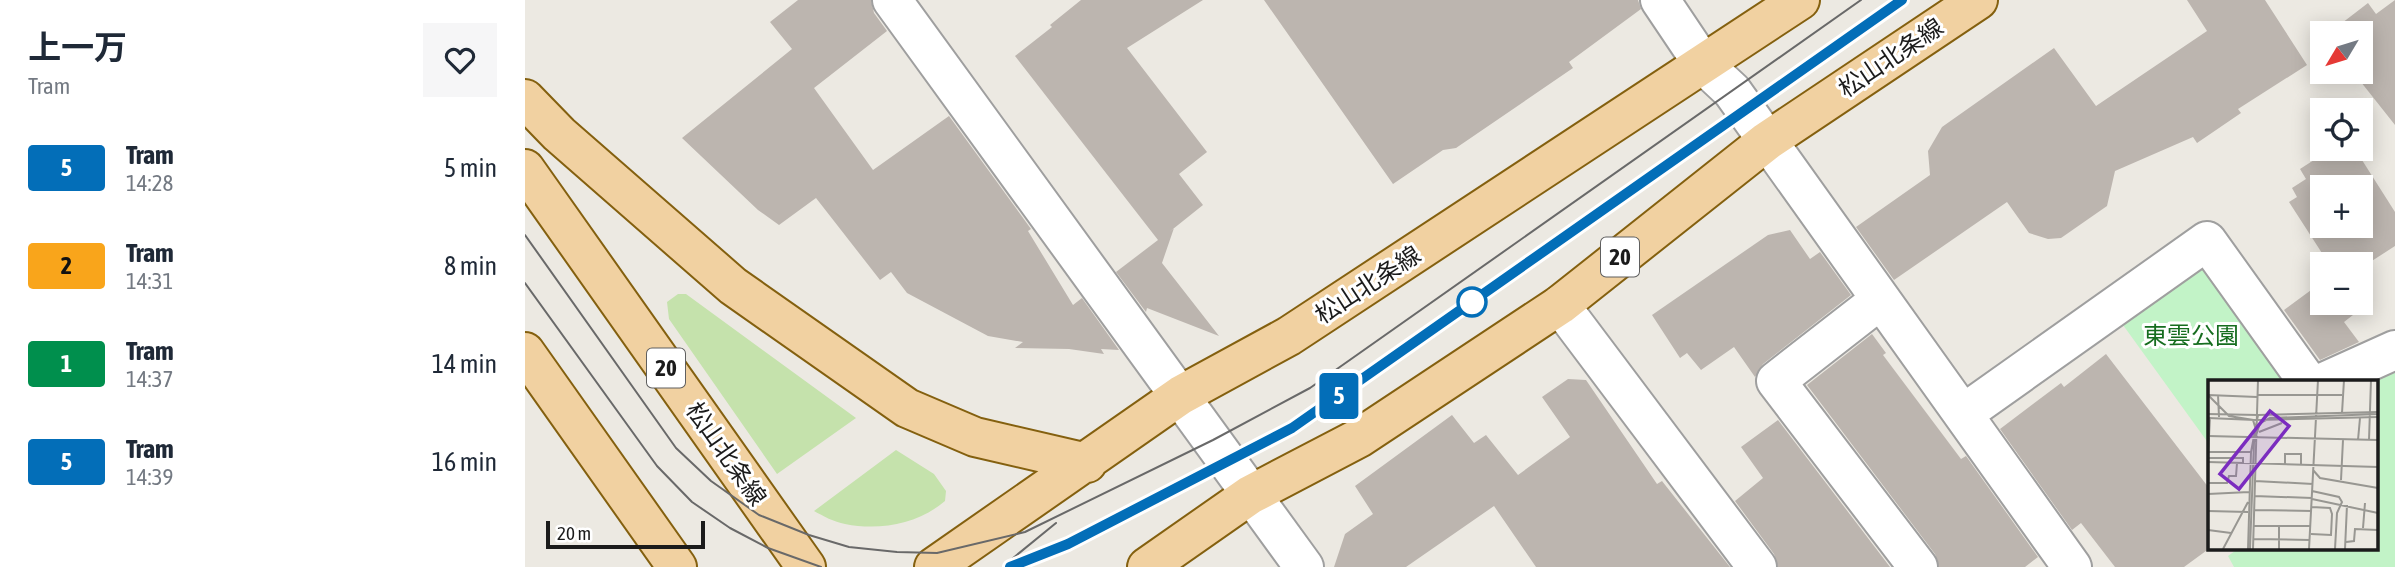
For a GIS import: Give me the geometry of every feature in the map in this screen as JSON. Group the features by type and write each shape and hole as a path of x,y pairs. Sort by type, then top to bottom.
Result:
{"main road":[{"name":"松山北条線","path":"934,567 1181,396 1289,336 1800,0"},
{"name":"松山北条線","path":"1147,567 1250,495 1359,438 1560,304 1767,141 1978,0"},
{"path":"525,99 559,134 733,286 907,408 975,437 1087,463"},
{"name":"松山北条線","path":"525,169 806,567"},
{"path":"525,352 677,567"}],"street":[{"path":"892,0 1304,567"},
{"path":"1660,0 1703,64 1732,91 2072,567"},
{"path":"1963,414 2207,242 2307,380"},
{"path":"1880,300 1776,381 1918,567"},
{"path":"1560,304 1757,567"},
{"path":"2328,380 2395,350"}],"green space":[{"name":"東雲公園","path":"2201,268 2283,380 2208,380 2208,443 2123,325"},
{"path":"678,294 686,294 856,418 777,474 669,319 667,302"},
{"path":"2395,371 2395,567 2234,567 2228,556 2236,550 2378,550 2378,380 2373,380"},
{"path":"896,450 934,474 946,491 945,501 911,520 872,527 845,524 814,511"}],"building":[{"path":"798,0 871,0 874,13 887,31 814,88 873,170 949,116 1031,229 1028,231 1073,305 1082,298 1119,350 1101,349 1104,354 1069,349 1015,348 1023,342 988,336 907,293 891,272 880,280 816,198 779,225 758,210 682,138 792,49 770,22"},
{"path":"1081,0 1203,0 1127,48 1207,152 1179,174 1203,205 1174,228 1162,263 1219,336 1147,308 1146,312 1116,272 1158,240 1015,56"},
{"path":"1264,0 1638,0 1641,9 1569,62 1573,68 1456,148 1443,150 1393,184"},
{"path":"2187,0 2265,0 2307,65 2238,109 2241,113 2197,143 2193,137 2115,171 2107,206 2061,238 2048,239 2029,233 2007,202 1894,280 1856,227 1930,175 1928,151 1942,127 2054,48 2096,106 2207,31"},
{"path":"2395,0 2395,125 2363,84 2373,84 2373,21 2345,21 2368,3 2376,14"},
{"path":"2312,161 2363,161 2372,175 2310,175 2310,235 2289,202 2297,197 2292,188 2306,179 2300,169"},
{"path":"2373,177 2395,212 2395,246 2373,260 2373,252 2321,252 2312,238 2373,238"},
{"path":"1790,230 1810,259 1820,252 1851,295 1763,364 1755,377 1734,347 1701,370 1687,353 1680,358 1652,315 1768,235"},
{"path":"2310,291 2310,315 2353,315 2344,322 2359,342 2320,360 2284,310"},
{"path":"1872,334 1886,353 1883,355 1961,459 1966,456 2038,557 2025,567 1939,567 1935,554 1807,385"},
{"path":"2106,354 2208,487 2208,549 2184,567 2115,567 2081,523 2072,530 2000,429 2061,383 2064,387"},
{"path":"1568,379 1586,380 1657,484 1662,481 1730,567 1536,567 1494,506 1406,567 1334,567 1345,534 1373,514 1355,486 1452,415 1474,443 1486,435 1518,475 1570,437 1542,397"},
{"path":"1778,420 1890,567 1778,567 1774,554 1735,501 1763,478 1741,447"}],"tram line":[{"path":"525,235 676,448 711,481 759,515 809,535 849,547 937,553 1025,532 1213,440 1310,388 1861,0"},
{"path":"1010,567 1068,544 1292,428 1902,0"},
{"name":"5","path":"1010,567 1068,544 1292,428 1902,0"},
{"path":"525,283 657,466 692,502 730,528 768,548 821,567"},
{"path":"1007,563 1056,523"}]}
